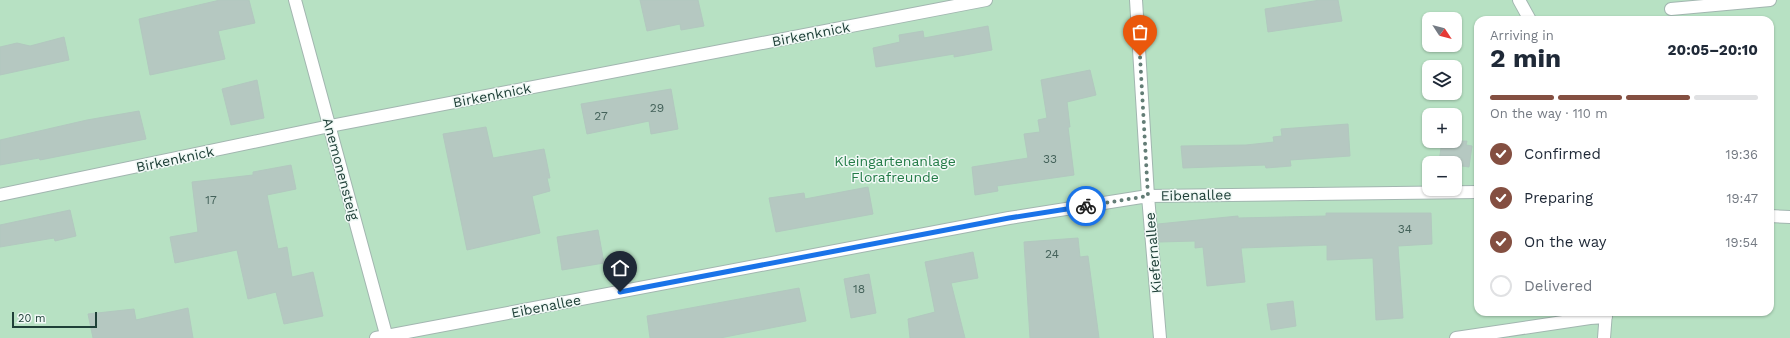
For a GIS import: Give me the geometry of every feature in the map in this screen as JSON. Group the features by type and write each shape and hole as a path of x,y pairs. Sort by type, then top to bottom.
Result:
{"lane":[{"name":"Anemonensteig","path":"295,0 330,126 383,337"},
{"name":"Birkenknick","path":"0,195 330,126 986,0"},
{"name":"Kiefernallee","path":"1136,0 1148,196 1160,338"},
{"path":"1519,0 1528,16"},
{"path":"1671,9 1770,0"},
{"name":"Eibenallee","path":"383,337 1009,218 1148,196 1474,192"},
{"path":"1774,216 1790,217"},
{"path":"1456,338 1601,316"},
{"path":"1604,338 1606,316"}],"green space":[{"name":"Kleingartenanlage Florafreunde","path":"0,0 1790,0 1790,338 0,338"}],"building":[{"path":"220,0 249,0 255,23 218,31 225,59 150,75 139,19"},
{"path":"640,0 698,0 704,26 681,30 680,24 647,31"},
{"path":"1320,0 1338,0 1342,21 1268,32 1265,9"},
{"path":"988,26 992,50 954,57 954,54 876,67 873,48 900,42 899,35 923,31 924,38"},
{"path":"64,37 69,60 0,75 0,47 17,43 30,46"},
{"path":"1090,70 1096,95 1067,102 1070,127 1068,127 1074,175 997,186 998,191 975,195 972,167 1028,158 1024,134 1040,132 1038,120 1047,118 1041,80"},
{"path":"257,80 264,118 231,125 222,89"},
{"path":"671,89 678,129 651,134 649,121 587,134 581,104"},
{"path":"139,111 146,139 40,160 39,158 0,165 0,140 87,120"},
{"path":"1348,124 1350,156 1290,160 1291,166 1266,168 1265,165 1183,168 1181,146 1246,145 1274,142 1273,137 1282,136 1281,129"},
{"path":"486,127 493,158 544,149 550,178 547,178 550,191 532,196 540,233 467,250 443,134"},
{"path":"1462,141 1467,141 1466,145 1472,146 1469,167 1462,166 1462,156 1440,156 1441,148 1462,148"},
{"path":"291,165 296,189 267,195 278,249 287,247 292,277 313,272 323,316 284,324 276,292 248,299 237,250 175,263 170,237 198,232 192,182 253,175 253,172"},
{"path":"868,187 873,214 776,232 769,198 804,193 805,199"},
{"path":"70,210 76,236 55,241 54,238 0,247 0,225"},
{"path":"1326,213 1431,213 1432,244 1398,246 1403,318 1376,320 1373,258 1327,260 1327,245 1241,248 1245,282 1207,286 1203,247 1195,248 1195,241 1159,242 1158,224 1238,216 1238,218 1326,216"},
{"path":"598,230 604,263 562,270 557,237"},
{"path":"1078,238 1080,257 1088,256 1099,338 1030,338 1024,242"},
{"path":"973,252 978,278 951,283 965,338 910,338 908,319 935,312 925,262"},
{"path":"869,274 876,313 851,318 844,279"},
{"path":"799,288 806,321 720,338 650,338 647,316"},
{"path":"1293,301 1296,326 1271,330 1267,304"},
{"path":"188,308 193,338 93,338 88,314 134,309 136,320"}],"way so far":[{"path":"1086,206 1148,196 1140,56"}],"route":[{"path":"620,292 1009,218 1086,206"}]}
